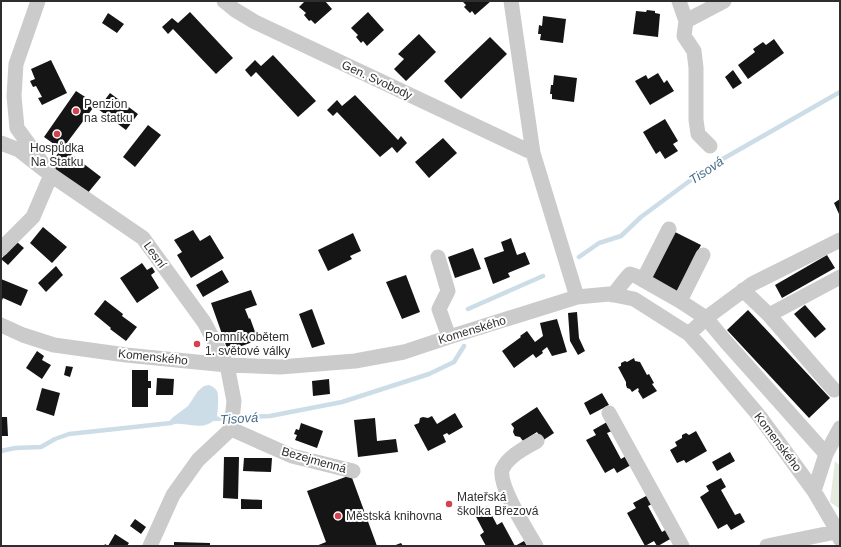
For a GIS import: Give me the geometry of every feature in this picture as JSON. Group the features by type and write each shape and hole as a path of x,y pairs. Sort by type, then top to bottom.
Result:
{"street":[{"name":"Lesní","path":"38,1 16,64 14,96 17,128 51,175"},
{"name":"Gen. Svobody","path":"224,1 235,10 256,22 533,153"},
{"path":"511,1 533,153 577,297"},
{"path":"679,1 686,21 684,36 694,51 696,68 696,120 698,134 710,146"},
{"path":"686,21 724,1"},
{"name":"Lesní","path":"1,142 19,150 51,175 142,238 204,322 227,365"},
{"path":"1,249 33,217 51,175"},
{"path":"643,280 669,229"},
{"path":"689,334 706,318 752,284 840,240"},
{"path":"680,301 703,254"},
{"path":"438,257 448,292 439,309 449,337"},
{"path":"613,295 630,274 680,301 706,318 826,454"},
{"path":"769,315 840,277"},
{"path":"743,290 769,315 834,390"},
{"name":"Komenského","path":"1,325 23,335 54,345 126,355 227,365 280,367 355,361 404,352 577,297 609,294 634,299 689,334 706,353 760,417 814,491 839,534 767,546"},
{"path":"150,546 173,495 198,460 231,429 234,401 227,365"},
{"path":"609,413 682,546"},
{"path":"814,491 826,454 840,428"},
{"name":"Bezejmenná","path":"231,429 292,456 353,471"},
{"path":"536,546 508,496 502,471 506,463 513,456 537,441"}],"shaded area":[{"path":"835,461 840,466 840,509 830,502"}],"water":[{"path":"209,385 218,393 217,416 213,421 202,426 167,424 172,418 188,406 198,391 204,386"}],"building":[{"path":"305,1 325,1 332,9 315,24 311,20 309,21 304,15 306,13 299,7"},
{"path":"462,1 491,1 475,15 472,11 470,13 464,7 466,5"},
{"path":"647,10 655,11 655,13 660,14 658,37 633,34 636,11 646,12"},
{"path":"190,12 233,58 216,74 173,29 168,34 162,27 172,18 178,23"},
{"path":"368,12 384,30 367,46 363,41 361,43 356,37 358,35 351,28"},
{"path":"108,13 124,24 117,33 102,23"},
{"path":"543,16 566,19 563,43 540,40 541,34 538,34 539,25 542,26"},
{"path":"419,34 436,52 406,81 394,69 404,59 398,54"},
{"path":"490,37 507,54 461,99 444,81"},
{"path":"774,39 784,53 748,79 738,65 755,52 753,49 763,42 766,45"},
{"path":"273,55 316,101 298,117 256,72 251,77 245,70 255,60 261,66"},
{"path":"51,60 67,93 42,105 38,98 42,97 36,86 33,87 30,81 35,79 31,69"},
{"path":"733,70 742,83 733,89 725,77"},
{"path":"658,73 664,83 667,80 674,91 650,105 635,81 646,75 648,79"},
{"path":"554,75 577,78 574,102 552,99 552,94 550,94"},
{"path":"76,91 96,104 63,148 101,177 87,194 50,165 61,149 44,137"},
{"path":"110,93 138,114 126,130 98,109"},
{"path":"355,95 398,140 401,136 407,143 397,153 392,147 380,157 337,112 333,116 327,110 337,100 342,106"},
{"path":"665,119 678,141 673,144 678,151 665,159 660,151 656,154 643,132"},
{"path":"148,125 161,135 135,167 123,157"},
{"path":"443,138 457,153 429,178 415,162"},
{"path":"840,199 840,213 839,214 834,203"},
{"path":"43,227 67,247 52,263 30,243"},
{"path":"193,230 200,241 210,235 224,258 191,278 177,255 182,252 174,240"},
{"path":"675,232 701,245 676,293 650,279"},
{"path":"353,233 361,251 350,256 352,259 328,271 318,250"},
{"path":"511,238 517,255 525,252 530,264 508,273 510,277 493,284 484,258 504,251 501,242"},
{"path":"17,242 24,248 8,265 1,259"},
{"path":"473,248 481,269 455,278 448,257"},
{"path":"827,255 835,268 782,298 775,285"},
{"path":"142,263 147,270 152,267 155,272 151,275 159,288 137,303 120,278"},
{"path":"56,266 63,275 46,292 38,283"},
{"path":"222,270 229,282 203,297 196,285"},
{"path":"406,275 420,312 402,319 386,282"},
{"path":"1,279 28,290 21,306 3,298 1,303"},
{"path":"251,290 257,305 245,309 258,340 228,351 211,303"},
{"path":"105,300 123,314 122,316 137,327 126,341 94,314"},
{"path":"805,305 826,329 815,338 794,314"},
{"path":"312,309 325,344 312,348 299,314"},
{"path":"748,310 830,398 809,418 727,330"},
{"path":"577,312 579,338 585,351 578,355 570,341 568,313"},
{"path":"557,319 567,352 552,356 547,347 542,351 543,353 536,358 533,354 514,368 502,351 527,331 535,342 543,336 540,323"},
{"path":"37,351 44,356 42,360 51,365 42,379 26,368"},
{"path":"634,358 635,361 640,362 647,375 649,374 654,383 652,384 657,391 643,399 638,391 638,388 632,392 627,388 626,382 618,367 621,366 621,363 625,361 627,362"},
{"path":"66,366 73,367 70,377 64,375"},
{"path":"132,370 148,370 148,381 151,381 151,388 148,388 148,407 132,407"},
{"path":"157,378 174,379 173,395 156,395"},
{"path":"329,379 330,394 313,396 312,381"},
{"path":"42,388 60,393 54,416 36,410"},
{"path":"602,393 609,405 590,415 584,403"},
{"path":"537,407 554,433 542,441 537,432 523,441 520,437 515,436 513,432 514,428 511,424"},
{"path":"455,413 463,427 449,435 447,433 443,435 446,442 428,451 414,425 419,423 420,418 428,418 432,416 437,424"},
{"path":"1,417 7,417 8,436 1,436"},
{"path":"375,418 377,441 396,439 398,452 358,457 354,420"},
{"path":"607,422 612,431 607,433 621,459 626,456 631,465 617,473 614,468 605,473 586,440 596,435 593,430"},
{"path":"301,423 323,431 317,448 295,440 297,435 294,434 296,429 299,430"},
{"path":"696,431 707,451 686,463 684,460 677,463 670,450 677,446 675,442 682,438 682,435 686,433 689,435"},
{"path":"730,452 735,461 717,471 712,462"},
{"path":"224,457 239,457 238,499 223,498"},
{"path":"244,458 272,458 271,472 243,471"},
{"path":"351,475 377,546 316,546 326,542 307,491"},
{"path":"721,478 726,487 721,490 735,515 740,513 745,522 731,530 727,524 718,529 700,497 709,491 706,486"},
{"path":"648,495 652,504 648,506 662,532 667,529 672,538 658,546 654,541 645,546 627,513 636,508 633,503"},
{"path":"241,499 262,500 262,509 241,509"},
{"path":"487,506 497,525 502,522 515,546 486,546 480,535 484,532 474,513"},
{"path":"135,519 146,527 141,534 130,526"},
{"path":"115,534 129,543 127,546 108,546"},
{"path":"524,541 527,546 515,546"},
{"path":"174,542 210,543 210,546 174,546"},
{"path":"401,543 403,546 393,546"}],"waterway":[{"name":"Tisová","path":"579,257 599,243 621,236 641,217 707,168 840,92"},
{"name":"Tisová","path":"468,309 543,276"},
{"name":"Tisová","path":"210,419 270,416 342,402 429,374 454,362 464,346"},
{"name":"Tisová","path":"1,451 15,448 41,447 55,439 69,434 171,423"}],"place":[{"name":"Penzion na statku","path":"76,111"},
{"name":"Hospůdka Na Statku","path":"57,134"},
{"name":"Pomník obětem 1. světové války","path":"197,344"},
{"name":"Mateřská školka Březová","path":"449,504"},
{"name":"Městská knihovna","path":"338,516"}]}
